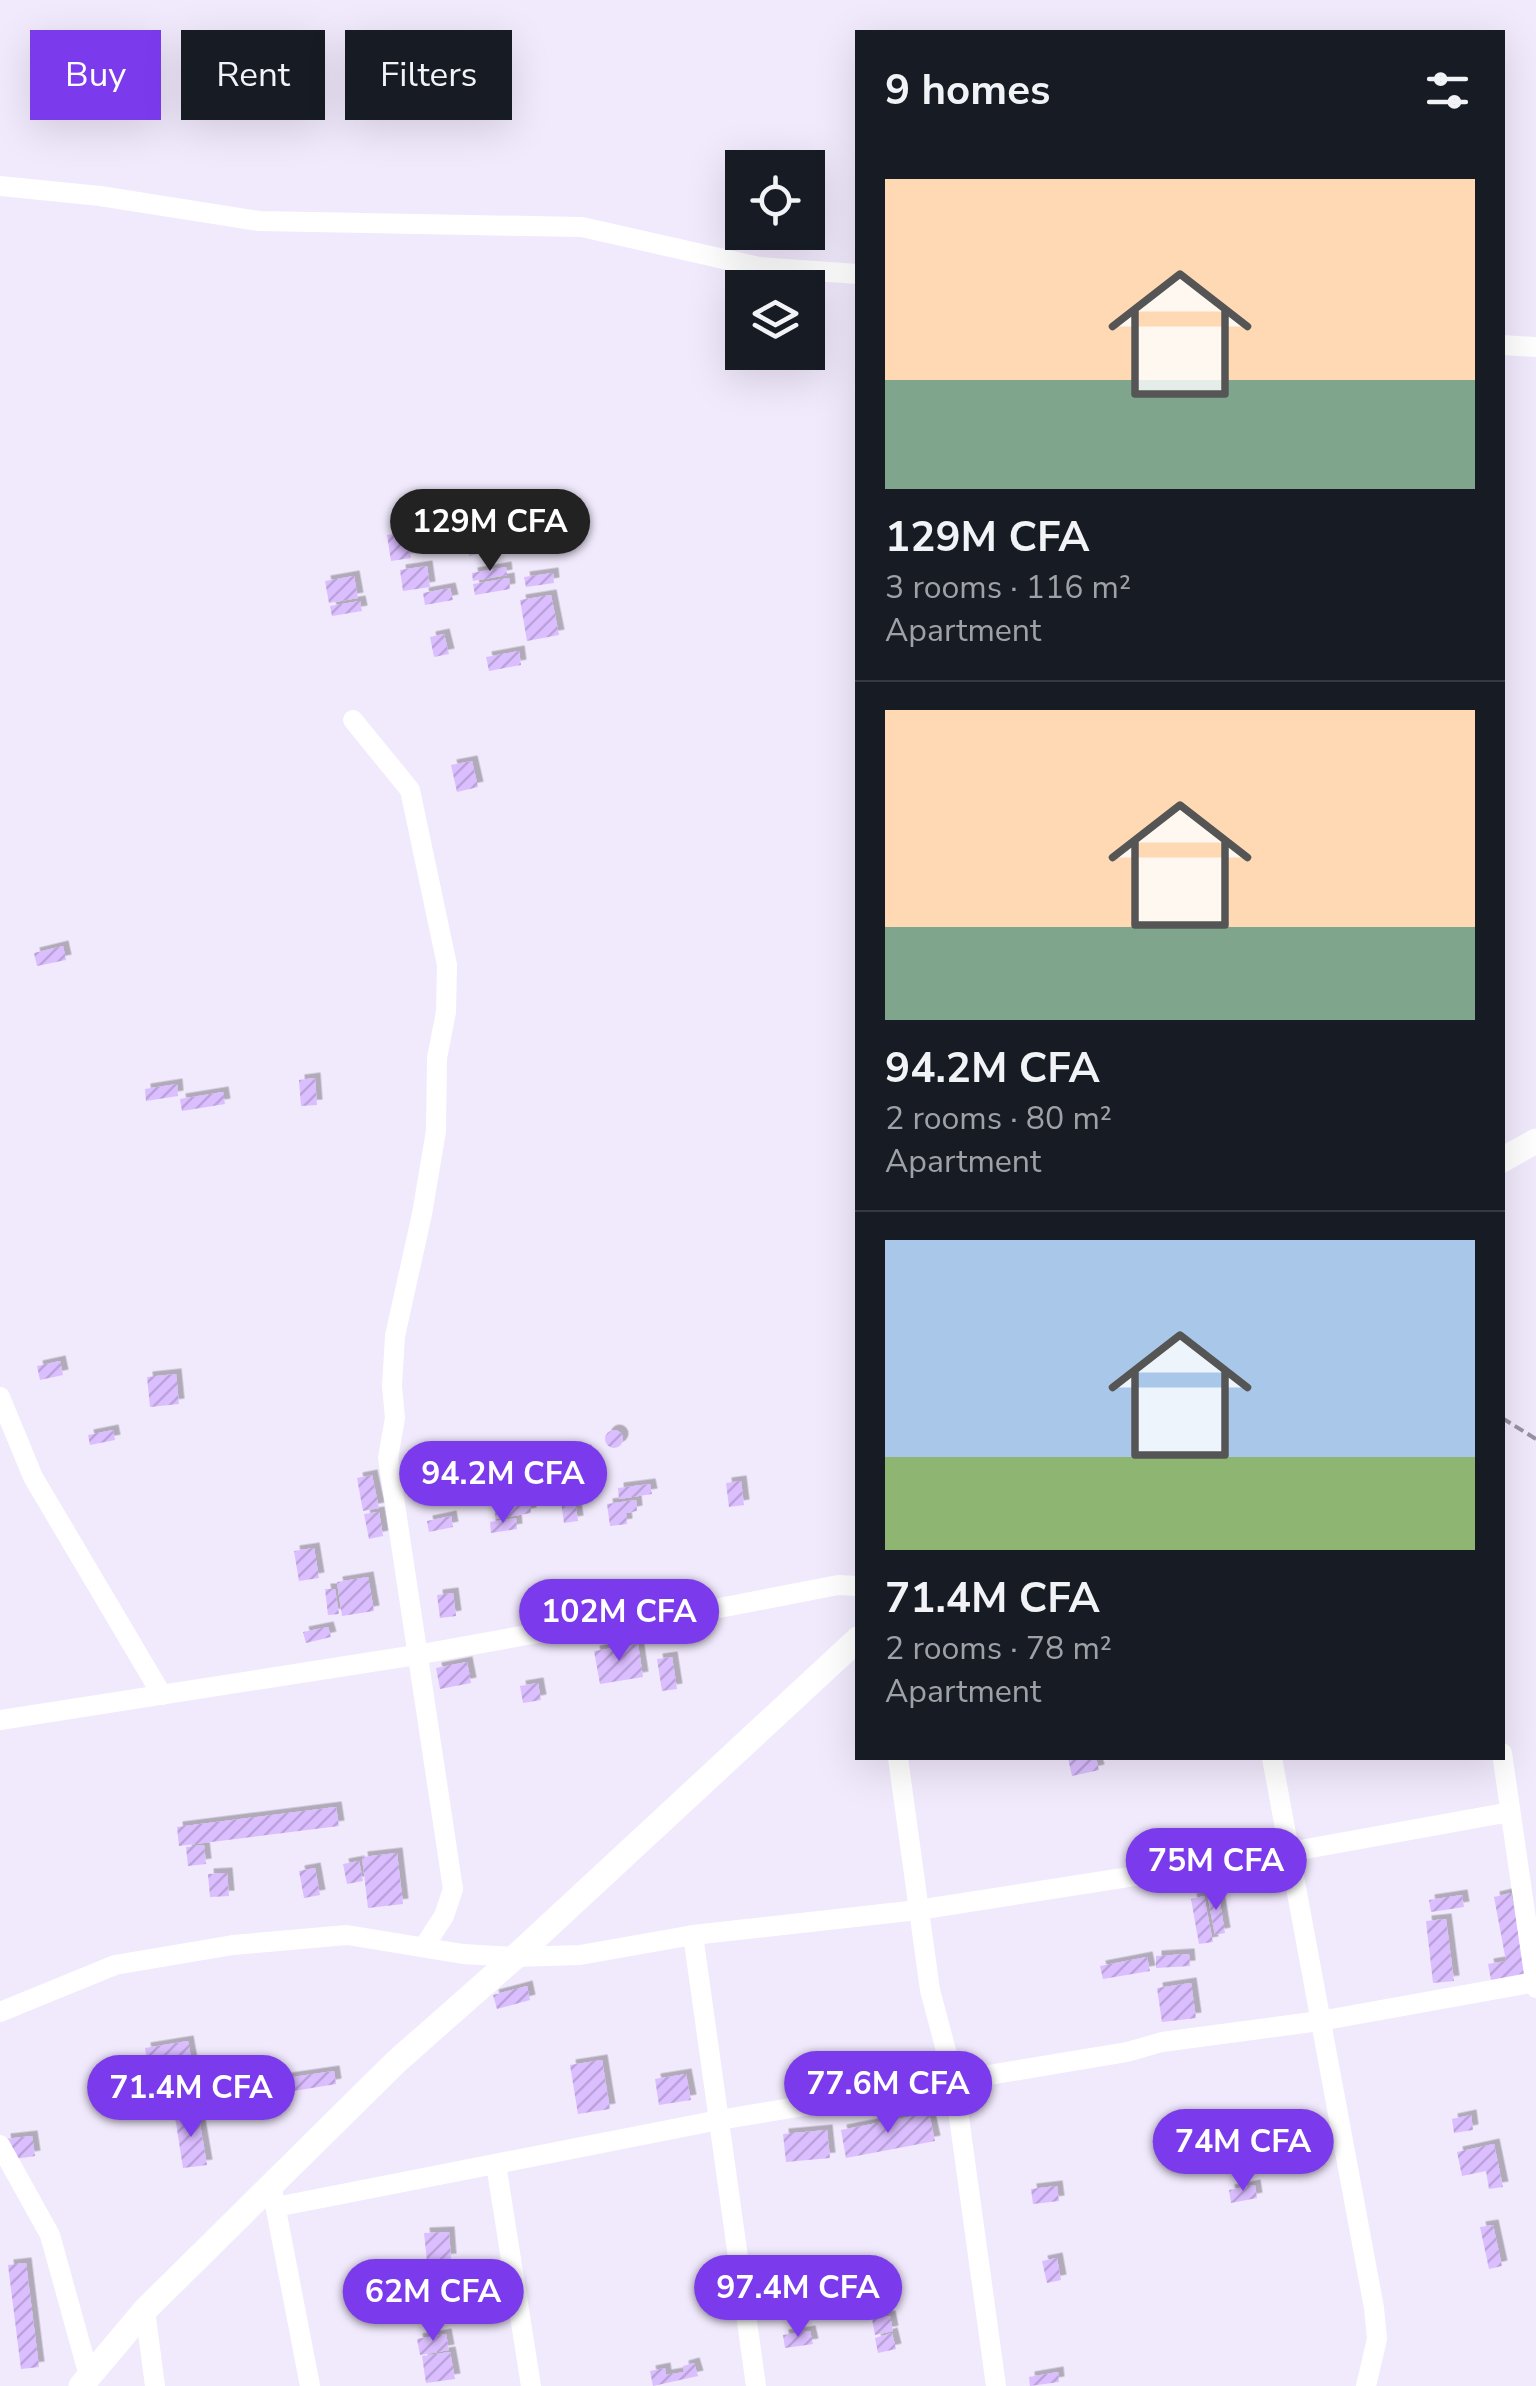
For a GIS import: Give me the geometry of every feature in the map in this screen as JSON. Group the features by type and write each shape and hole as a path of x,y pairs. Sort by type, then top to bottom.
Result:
{"street":[{"path":"0,186 100,196 259,222 594,228 759,267 855,274"},
{"path":"1505,346 1536,347"},
{"path":"353,720 410,790 447,964 446,1012 437,1058 436,1131 395,1336 395,1418 388,1458 453,1888 444,1916 425,1945"},
{"path":"1505,1158 1536,1141"},
{"path":"0,1397 34,1477 162,1695"},
{"path":"0,1720 416,1655 666,1610 709,1610 838,1585 855,1586"},
{"path":"85,2381 146,2310 274,2197 397,2061 855,1643"},
{"path":"898,1760 930,1990 954,2081 996,2386"},
{"path":"1272,1760 1374,2308 1377,2340 1366,2386"},
{"path":"274,2197 496,2164 718,2120 1127,2052 1162,2042 1320,2021 1536,1984 1503,1760"},
{"path":"0,2012 114,1964 162,1954 347,1935 462,1954 580,1955 692,1936 918,1910 1289,1852 1510,1812"},
{"path":"692,1936 756,2386"},
{"path":"0,2146 50,2235 85,2381"},
{"path":"496,2164 531,2386"},
{"path":"274,2197 310,2386"},
{"path":"146,2310 156,2386"}],"path":[{"path":"1505,1420 1536,1440"}],"building":[{"path":"489,518 496,550 469,556 463,523"},
{"path":"407,532 411,558 391,561 387,535"},
{"path":"427,566 430,587 403,591 400,570"},
{"path":"506,567 507,575 473,581 472,573"},
{"path":"553,573 554,583 526,587 524,577"},
{"path":"354,576 358,598 329,603 325,581"},
{"path":"509,578 510,589 475,595 473,584"},
{"path":"450,588 453,600 425,605 423,593"},
{"path":"551,595 559,635 527,641 520,600"},
{"path":"360,601 362,611 332,616 330,606"},
{"path":"444,634 449,654 434,657 430,637"},
{"path":"519,651 521,665 489,671 486,657"},
{"path":"472,761 478,787 457,792 451,765"},
{"path":"63,946 66,960 37,966 34,953"},
{"path":"315,1078 317,1105 301,1106 299,1080"},
{"path":"177,1084 178,1096 146,1101 145,1089"},
{"path":"223,1092 225,1104 182,1111 180,1099"},
{"path":"60,1361 63,1375 40,1380 37,1366"},
{"path":"176,1374 179,1404 150,1407 147,1377"},
{"path":"113,1430 115,1440 90,1445 88,1435"},
{"path":"614,1430 621,1432 621,1446 614,1448 607,1446 605,1439 607,1432"},
{"path":"586,1450 589,1473 544,1483 542,1471 560,1468 555,1455"},
{"path":"372,1475 379,1508 363,1511 357,1478"},
{"path":"741,1481 744,1505 729,1507 726,1483"},
{"path":"650,1484 652,1494 619,1499 618,1488"},
{"path":"575,1500 578,1521 564,1523 561,1502"},
{"path":"636,1500 637,1511 626,1513 627,1524 610,1526 607,1504"},
{"path":"530,1502 531,1513 496,1519 494,1508"},
{"path":"379,1512 383,1536 369,1539 364,1514"},
{"path":"451,1516 453,1527 429,1532 427,1521"},
{"path":"516,1518 517,1529 491,1533 490,1522"},
{"path":"314,1548 319,1578 299,1581 294,1551"},
{"path":"368,1577 374,1611 342,1616 337,1582"},
{"path":"325,1589 335,1589 339,1614 328,1615"},
{"path":"453,1593 456,1616 440,1618 437,1595"},
{"path":"328,1627 331,1637 306,1643 303,1632"},
{"path":"638,1644 643,1677 600,1684 594,1651"},
{"path":"672,1657 677,1689 662,1691 657,1659"},
{"path":"467,1662 471,1683 440,1689 436,1668"},
{"path":"538,1683 541,1700 523,1703 520,1686"},
{"path":"1068,1760 1096,1760 1099,1770 1072,1776"},
{"path":"336,1807 339,1826 179,1846 177,1827"},
{"path":"204,1845 206,1864 188,1866 186,1847"},
{"path":"397,1853 403,1904 368,1908 362,1857"},
{"path":"359,1861 363,1881 347,1884 343,1864"},
{"path":"315,1868 320,1895 304,1898 299,1871"},
{"path":"227,1873 229,1896 210,1897 208,1874"},
{"path":"1218,1891 1225,1933 1215,1935 1207,1893"},
{"path":"1511,1893 1527,1973 1491,1980 1488,1964 1506,1961 1494,1897"},
{"path":"1462,1895 1464,1907 1431,1912 1429,1900"},
{"path":"1204,1896 1213,1942 1199,1944 1191,1899"},
{"path":"1446,1919 1454,1981 1433,1983 1426,1921"},
{"path":"1189,1954 1190,1966 1156,1968 1156,1956"},
{"path":"1147,1957 1150,1971 1103,1979 1100,1966"},
{"path":"1191,1983 1196,2018 1162,2022 1157,1988"},
{"path":"527,1986 530,2000 497,2009 493,1995"},
{"path":"188,2041 198,2096 154,2103 145,2048"},
{"path":"602,2060 610,2109 578,2114 570,2065"},
{"path":"334,2071 336,2084 288,2092 286,2078"},
{"path":"686,2074 691,2100 659,2105 655,2079"},
{"path":"198,2112 207,2165 183,2168 175,2116"},
{"path":"929,2113 935,2141 846,2158 841,2130"},
{"path":"1471,2115 1473,2130 1454,2133 1452,2119"},
{"path":"827,2130 830,2158 786,2162 783,2134"},
{"path":"32,2136 35,2156 8,2160 5,2139"},
{"path":"1494,2144 1503,2187 1489,2189 1486,2171 1462,2176 1457,2152"},
{"path":"1255,2185 1257,2198 1231,2203 1229,2190"},
{"path":"1057,2186 1059,2201 1033,2204 1031,2189"},
{"path":"1493,2225 1502,2266 1489,2269 1480,2227"},
{"path":"449,2232 451,2259 427,2261 424,2233"},
{"path":"1057,2258 1061,2280 1047,2283 1042,2261"},
{"path":"26,2263 39,2367 21,2369 8,2265"},
{"path":"491,2305 494,2320 470,2320 468,2309"},
{"path":"890,2316 893,2331 875,2335 872,2319"},
{"path":"810,2331 813,2344 785,2348 783,2335"},
{"path":"892,2333 896,2349 878,2353 875,2338"},
{"path":"446,2334 449,2350 420,2355 417,2339"},
{"path":"450,2352 455,2379 426,2383 422,2356"},
{"path":"694,2363 698,2376 653,2386 650,2371 665,2368 666,2375 684,2372 683,2366"},
{"path":"1058,2372 1059,2382 1030,2386 1029,2377"}]}
